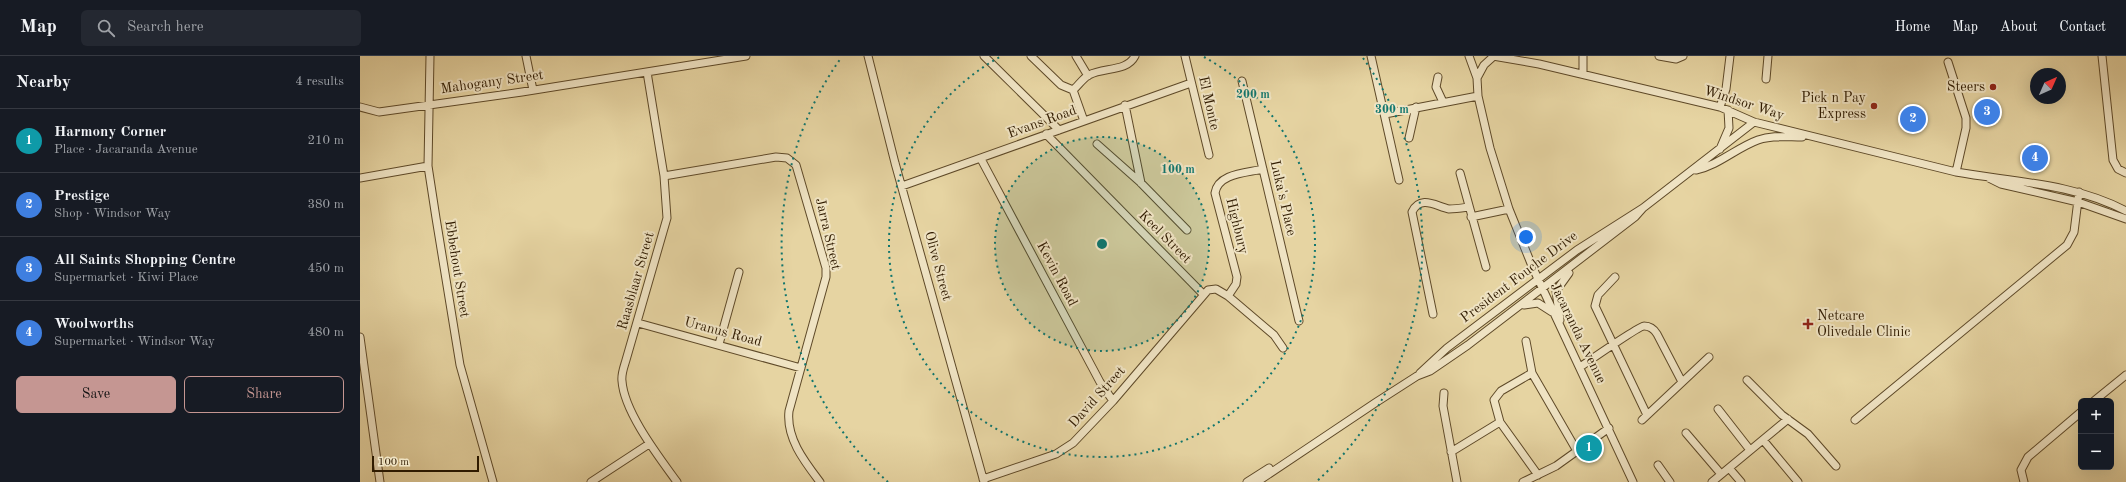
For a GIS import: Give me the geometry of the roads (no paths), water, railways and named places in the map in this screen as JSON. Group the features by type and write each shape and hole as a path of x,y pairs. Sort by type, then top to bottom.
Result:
{"street":[{"name":"Ebbehout Street","path":"430,56 428,166 460,365 493,482"},
{"path":"526,56 533,90"},
{"name":"Mahogany Street","path":"360,107 379,112 533,90 746,56"},
{"name":"Olive Street","path":"868,56 902,186 983,480"},
{"path":"984,56 1059,130"},
{"path":"1031,56 1061,85 1072,90 1084,121"},
{"path":"1076,56 1088,76"},
{"path":"1072,90 1088,76 1128,64 1135,56"},
{"name":"El Monte","path":"1185,56 1208,155"},
{"path":"1371,56 1399,180"},
{"name":"Jacaranda Avenue","path":"1469,56 1477,78 1478,96 1509,209 1542,289 1609,428 1633,482"},
{"path":"1477,78 1484,64 1494,56"},
{"name":"Windsor Way","path":"1494,56 1539,64 1720,107 1754,122 1956,172 1989,178 2011,187 2078,202 2126,219"},
{"name":"Windsor Way","path":"1516,56 1539,64"},
{"path":"1583,56 1583,74"},
{"path":"1660,56 1672,59 1683,56"},
{"path":"1720,107 1726,89 1730,56"},
{"path":"1766,79 1768,56"},
{"path":"2102,56 2113,160 2118,169 2126,173"},
{"path":"1948,62 1966,118 1966,128 1956,172"},
{"name":"Raasblaar Street","path":"647,72 664,176 667,218 638,323 626,360 622,381 634,417 649,444 677,482"},
{"path":"1438,77 1436,87 1443,102"},
{"name":"Luka's Place","path":"1242,81 1299,321"},
{"name":"Evans Road","path":"902,186 981,159 1125,105 1191,83"},
{"path":"1385,114 1478,96"},
{"path":"1125,105 1141,183"},
{"path":"1409,138 1416,107"},
{"path":"1719,151 1729,128 1728,110"},
{"name":"President Fouche Drive","path":"1257,482 1309,446 1417,376 1447,348 1589,241 1643,208 1719,151 1754,122"},
{"name":"Keel Street","path":"1046,134 1203,294"},
{"path":"1693,171 1711,166 1759,140 1775,137 1814,137"},
{"path":"1097,144 1141,183 1187,230"},
{"name":"Jarra Street","path":"664,176 776,157 787,158 796,165 826,268 826,277 789,411 789,430 795,444 820,482"},
{"name":"Kevin Road","path":"981,159 1100,382 1113,401"},
{"path":"360,178 428,166"},
{"name":"Highbury","path":"1228,296 1236,284 1237,277 1215,193 1216,188 1218,184 1226,178 1263,170"},
{"path":"1460,173 1486,268"},
{"name":"Windsor Way","path":"1989,178 2003,177 2079,192 2126,211"},
{"path":"1855,420 2066,245 2074,232 2079,192"},
{"path":"1433,314 1412,212 1418,206 1429,203 1447,208 1469,207"},
{"name":"President Fouche Drive","path":"1417,376 1430,371 1510,313 1636,218 1643,208"},
{"path":"1471,217 1509,209"},
{"path":"1561,328 1556,291 1563,279 1583,258"},
{"path":"719,344 739,272"},
{"path":"1615,277 1598,295 1595,302 1596,310 1614,346 1645,417 1709,357"},
{"path":"1203,294 1212,288 1228,296 1274,335 1283,348"},
{"name":"David Street","path":"983,480 1064,450 1082,434 1113,401 1203,294"},
{"path":"1510,313 1526,304 1534,302 1542,305 1554,313"},
{"name":"Uranus Road","path":"638,323 719,344 801,368"},
{"path":"1580,367 1614,346 1638,328 1645,326 1652,328 1682,382"},
{"path":"360,337 380,482"},
{"path":"1526,341 1532,373 1577,451"},
{"path":"1532,373 1496,395 1495,408 1500,422 1538,475"},
{"path":"2098,398 2126,374"},
{"path":"1747,380 1788,419 1808,434 1836,466"},
{"path":"1444,393 1443,406 1457,482"},
{"path":"1718,409 1750,450"},
{"path":"2024,482 2021,470 2028,456 2078,414"},
{"path":"1712,482 1788,419"},
{"path":"1451,452 1500,422"},
{"path":"1523,482 1556,466 1609,428"},
{"path":"1686,433 1721,474"},
{"path":"1763,440 1798,482"},
{"path":"591,482 649,444"},
{"name":"President Fouche Drive","path":"1247,482 1302,448 1309,446"},
{"path":"1658,465 1670,482"},
{"path":"1729,468 1741,482"}],"place":[{"name":"Steers","path":"1993,87"},
{"name":"Pick n Pay Express","path":"1874,106"},
{"name":"All Saints Shopping Centre","path":"1987,112"},
{"name":"Prestige","path":"1913,119"},
{"name":"Woolworths","path":"2035,158"},
{"name":"Netcare Olivedale Clinic","path":"1808,324"},
{"name":"Harmony Corner","path":"1589,448"}]}
